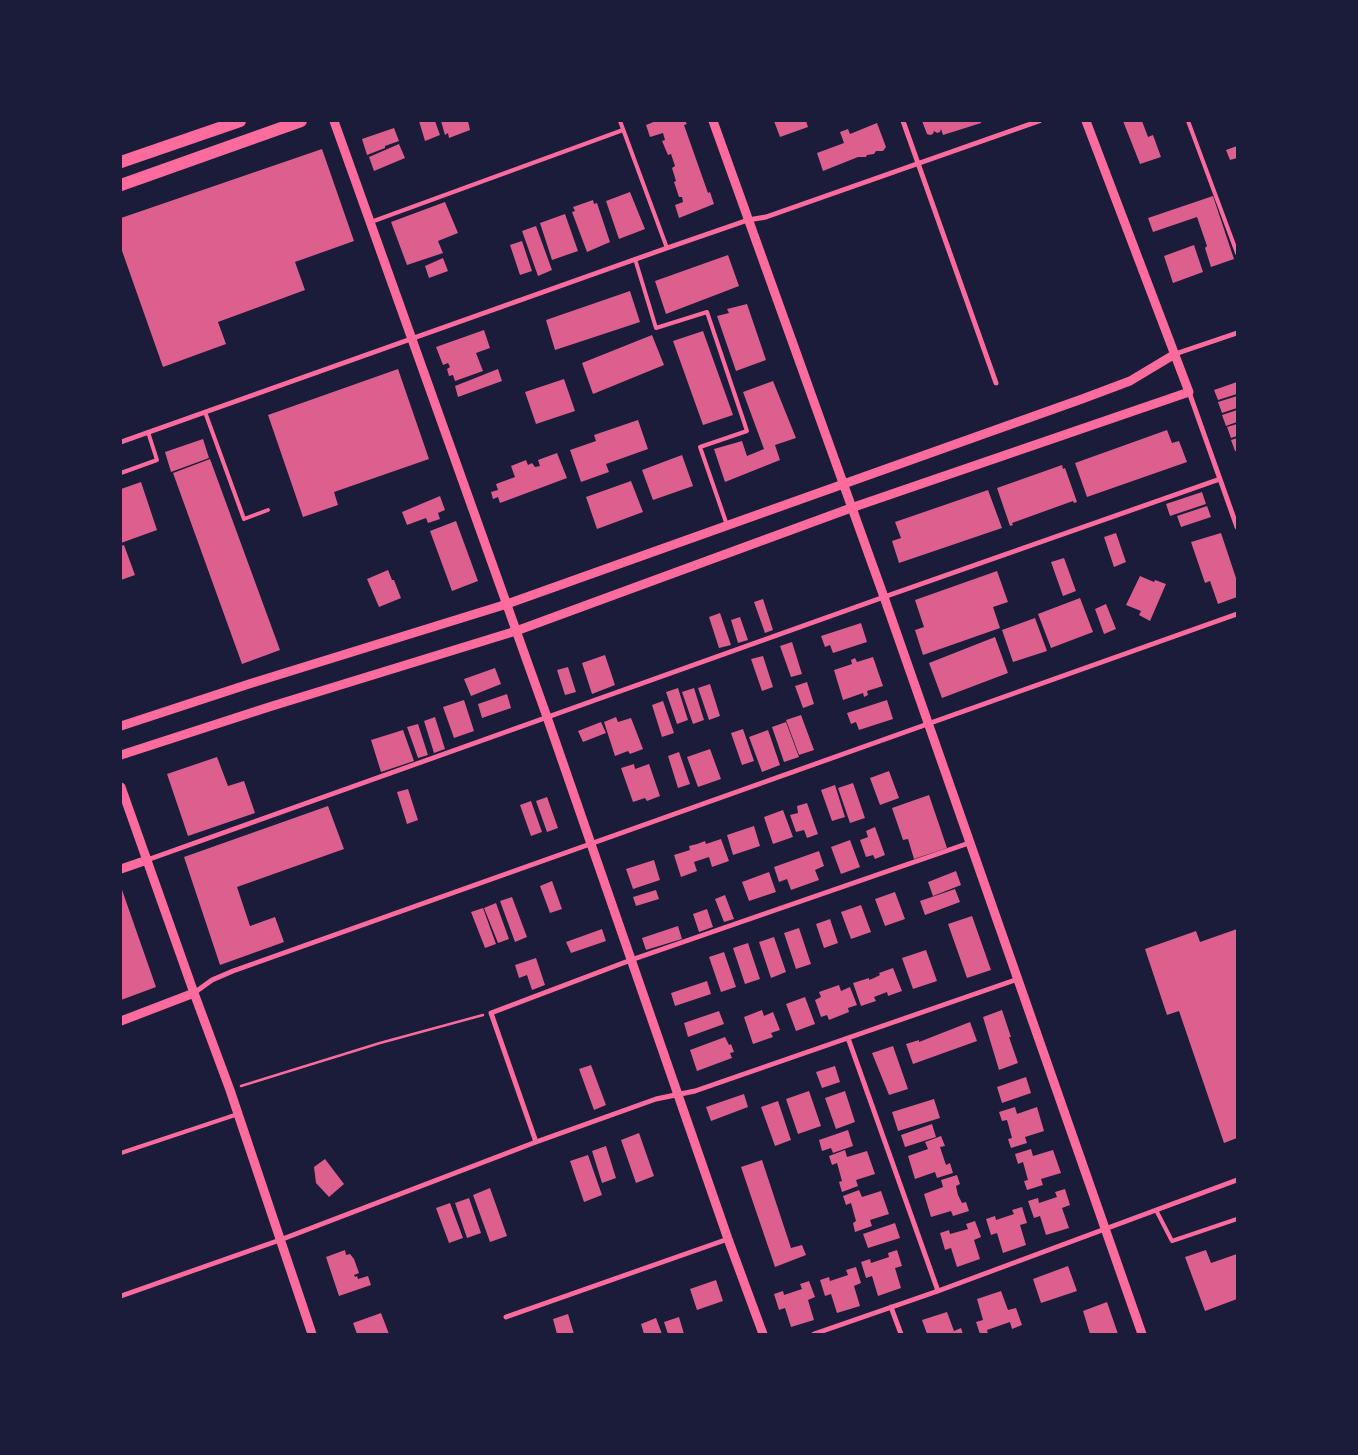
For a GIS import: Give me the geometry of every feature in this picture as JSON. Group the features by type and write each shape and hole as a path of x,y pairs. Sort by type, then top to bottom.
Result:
{"highway":[{"path":"121,162 240,121"},
{"path":"121,185 301,121"}],"street":[{"path":"334,121 547,717 679,1093 728,1239 763,1334"},
{"path":"713,121 884,597 1142,1334"},
{"path":"903,121 996,383"},
{"path":"121,442 667,248 748,220 766,217 1039,121"},
{"path":"1086,121 1176,354 1237,527"},
{"path":"121,726 507,604 1130,381 1176,354 1237,333"},
{"path":"121,755 516,631 851,508 1189,392"},
{"path":"121,869 1220,479"},
{"path":"121,1021 194,993 212,980 233,971 1237,614"},
{"path":"121,787 230,1090 312,1334"},
{"path":"536,1142 492,1013 631,960 969,843"},
{"path":"121,1296 280,1240 536,1142 656,1099 695,1091 1018,979"},
{"path":"848,1038 938,1291"},
{"path":"814,1334 938,1291 1237,1180"},
{"path":"506,1316 728,1239"},
{"path":"891,1307 901,1334"}],"lane":[{"path":"620,121 667,248"},
{"path":"1188,121 1237,253"},
{"path":"371,222 623,130"},
{"path":"636,259 656,328 707,312 746,431 700,447 727,525"},
{"path":"205,412 244,519 268,510"},
{"path":"121,473 157,460 148,432"},
{"path":"121,1153 238,1114"},
{"path":"1156,1210 1172,1241 1237,1220"}],"path":[{"path":"230,1090 380,1043 492,1013"}],"building":[{"path":"419,121 435,121 440,135 425,141"},
{"path":"441,121 468,121 470,130 449,138 448,133 445,135"},
{"path":"656,121 685,121 687,124 684,125 708,193 710,192 714,204 679,218 675,205 683,202 682,197 679,197 674,182 676,181 672,168 675,166 671,154 668,155 662,141 665,140 663,133 650,137 646,125"},
{"path":"774,121 806,121 808,127 780,137"},
{"path":"922,121 981,121 981,123 943,135 941,129 940,132 934,131 930,135 927,134"},
{"path":"1123,121 1142,121 1148,137 1153,135 1161,157 1140,164"},
{"path":"877,123 886,147 883,151 876,151 874,154 867,155 866,157 858,157 823,171 817,153 844,143 840,132 848,129 850,134"},
{"path":"394,128 399,141 367,155 362,139"},
{"path":"399,144 405,158 374,171 369,157"},
{"path":"1237,146 1237,158 1230,160 1226,150"},
{"path":"322,149 354,241 295,262 305,290 218,322 226,344 163,367 121,248 121,218"},
{"path":"630,192 645,229 619,239 606,201"},
{"path":"1213,196 1234,259 1211,267 1205,248 1207,246 1197,217 1153,232 1148,218"},
{"path":"593,200 594,204 597,203 610,242 587,252 572,212 575,211 573,207"},
{"path":"445,202 458,233 438,241 443,253 407,265 391,222"},
{"path":"565,214 578,251 552,260 540,223"},
{"path":"536,226 552,270 538,276 522,231"},
{"path":"522,241 532,271 520,275 510,245"},
{"path":"1194,245 1203,272 1173,283 1164,256"},
{"path":"728,255 739,286 666,314 655,281"},
{"path":"443,258 448,271 429,278 425,266"},
{"path":"630,291 640,322 555,350 546,320"},
{"path":"747,304 766,360 736,371 717,316 729,313 727,309"},
{"path":"484,330 490,348 476,353 483,371 455,381 453,375 449,376 447,369 450,367 448,363 443,365 436,347"},
{"path":"703,331 733,415 703,425 673,341"},
{"path":"652,335 664,365 593,394 582,363"},
{"path":"398,369 429,459 334,492 338,505 303,517 268,415"},
{"path":"498,369 502,381 458,397 455,386"},
{"path":"564,379 575,411 536,424 525,392"},
{"path":"773,381 796,438 775,445 780,460 725,482 714,449 742,441 747,456 764,449 743,392"},
{"path":"1237,382 1237,394 1218,400 1214,390"},
{"path":"1237,396 1237,408 1222,413 1218,402"},
{"path":"1237,410 1237,422 1226,426 1222,415"},
{"path":"638,420 648,449 606,464 609,472 581,482 570,450 596,441 594,435"},
{"path":"1237,424 1237,436 1231,438 1227,427"},
{"path":"1167,430 1172,443 1179,441 1187,462 1087,497 1075,463"},
{"path":"1237,438 1237,451 1235,451 1231,440"},
{"path":"203,439 209,458 171,472 165,452"},
{"path":"557,453 567,478 500,503 498,497 493,499 491,492 498,490 496,484 515,477 511,466 526,460 528,465 532,463 535,467 540,466 538,460"},
{"path":"682,455 693,486 653,500 642,470"},
{"path":"210,459 280,650 242,664 173,473"},
{"path":"1062,465 1063,469 1065,468 1077,502 1074,503 1073,501 1012,523 1013,525 1010,526 997,488"},
{"path":"631,481 643,512 597,529 586,497"},
{"path":"141,482 157,530 121,543 121,489"},
{"path":"988,490 1002,528 899,563 892,541 901,538 895,522"},
{"path":"1202,492 1206,504 1170,516 1166,504"},
{"path":"440,496 445,510 438,513 440,519 428,523 426,518 407,525 402,512"},
{"path":"1207,506 1211,517 1181,527 1177,516"},
{"path":"456,521 478,581 452,591 430,531"},
{"path":"1116,533 1126,562 1114,567 1104,537"},
{"path":"1221,533 1237,581 1237,597 1218,604 1210,581 1205,583 1191,542"},
{"path":"124,545 135,575 121,580 121,546"},
{"path":"1064,558 1076,591 1063,596 1051,562"},
{"path":"388,570 401,598 379,607 367,579"},
{"path":"997,571 1008,602 993,607 1000,628 923,655 915,630 924,627 915,600"},
{"path":"1140,576 1154,582 1155,580 1166,584 1150,621 1139,615 1141,611 1126,605"},
{"path":"1080,598 1093,632 1051,648 1038,614"},
{"path":"763,599 773,630 765,633 754,602"},
{"path":"1106,604 1116,629 1104,634 1095,609"},
{"path":"720,613 731,645 719,648 709,617"},
{"path":"740,617 748,640 738,643 731,620"},
{"path":"1035,618 1047,651 1013,662 1002,630"},
{"path":"861,623 867,642 833,653 830,645 825,647 821,636"},
{"path":"995,637 1008,673 942,698 929,663"},
{"path":"792,642 802,674 791,677 780,646"},
{"path":"605,655 615,685 592,694 582,663"},
{"path":"763,656 773,687 762,691 751,659"},
{"path":"873,657 883,686 867,691 868,695 864,697 863,693 843,700 834,670 852,664 851,660 855,658 857,662"},
{"path":"568,667 576,692 565,695 557,670"},
{"path":"495,668 501,684 471,696 464,679"},
{"path":"807,682 814,704 803,708 795,686"},
{"path":"710,684 720,716 709,720 698,688"},
{"path":"678,688 688,720 677,724 666,692"},
{"path":"694,688 704,720 693,724 682,692"},
{"path":"507,694 511,708 482,718 478,704"},
{"path":"464,700 474,731 454,738 443,707"},
{"path":"887,700 893,719 859,730 856,722 851,724 847,713"},
{"path":"663,701 674,733 662,737 652,705"},
{"path":"801,715 814,750 799,755 786,720"},
{"path":"435,717 445,749 434,753 424,721"},
{"path":"616,717 618,722 631,718 643,749 630,754 628,751 615,756 604,722"},
{"path":"601,722 606,733 583,742 578,731"},
{"path":"786,722 799,757 784,762 772,727"},
{"path":"418,724 428,755 418,758 407,727"},
{"path":"743,729 754,761 742,765 731,733"},
{"path":"403,730 414,761 381,772 371,740"},
{"path":"768,730 780,765 762,772 749,737"},
{"path":"710,749 721,779 698,787 687,757"},
{"path":"679,752 690,784 678,788 668,756"},
{"path":"217,757 228,786 244,781 255,813 188,836 167,774"},
{"path":"634,764 635,769 649,764 660,796 647,801 645,798 633,802 621,768"},
{"path":"889,771 899,798 880,805 870,778"},
{"path":"853,783 865,818 850,823 838,788"},
{"path":"835,785 845,817 832,821 821,790"},
{"path":"408,789 418,820 407,824 397,792"},
{"path":"929,795 947,848 914,859 908,839 903,840 892,808"},
{"path":"547,797 558,828 547,832 536,801"},
{"path":"531,801 542,832 531,836 520,805"},
{"path":"807,803 818,834 807,838 804,830 796,832 790,815 798,813 797,806"},
{"path":"328,806 344,849 237,887 250,926 275,917 284,942 220,965 184,857"},
{"path":"783,810 793,837 773,844 764,817"},
{"path":"754,826 760,846 733,855 727,835"},
{"path":"875,827 885,855 875,859 873,855 866,857 860,840 868,837 866,831"},
{"path":"721,839 729,861 712,867 709,857 694,862 697,871 681,877 674,855 690,850 689,846 705,841 706,844"},
{"path":"850,840 860,867 841,874 831,847"},
{"path":"819,851 824,866 815,870 819,880 791,890 787,879 779,882 774,867"},
{"path":"654,860 660,880 633,889 626,869"},
{"path":"956,871 961,885 933,896 928,882"},
{"path":"769,872 776,892 749,901 742,882"},
{"path":"552,881 562,909 550,913 540,886"},
{"path":"121,887 156,987 121,1000"},
{"path":"955,889 960,902 925,915 920,901"},
{"path":"656,890 659,899 636,906 633,897"},
{"path":"895,892 905,919 885,926 875,899"},
{"path":"725,895 734,919 724,922 715,899"},
{"path":"512,897 527,937 515,942 500,901"},
{"path":"496,903 509,939 498,943 484,908"},
{"path":"861,905 871,932 851,939 841,912"},
{"path":"483,908 496,944 485,948 471,912"},
{"path":"707,909 713,927 699,932 693,914"},
{"path":"972,916 991,970 967,978 948,924"},
{"path":"830,919 838,943 824,948 816,924"},
{"path":"678,926 682,939 646,950 642,938"},
{"path":"799,928 811,964 796,969 784,933"},
{"path":"602,929 606,941 571,953 566,942"},
{"path":"1237,929 1237,1138 1224,1143 1179,1011 1167,1015 1145,949 1196,931 1200,942"},
{"path":"774,937 786,972 771,978 759,942"},
{"path":"748,943 760,979 745,984 733,948"},
{"path":"926,950 937,981 913,989 902,958"},
{"path":"724,952 736,987 721,992 709,957"},
{"path":"536,958 545,985 532,990 527,975 519,978 515,965"},
{"path":"893,968 902,991 888,996 887,992 874,997 876,1001 861,1006 853,983 869,978 869,980 880,975 879,973"},
{"path":"707,981 711,994 675,1006 671,993"},
{"path":"839,985 841,991 850,987 857,1005 848,1008 849,1012 829,1020 827,1015 821,1017 815,1000 821,997 819,992"},
{"path":"805,997 815,1024 796,1031 786,1004"},
{"path":"762,1010 764,1016 773,1012 780,1030 771,1033 773,1037 753,1044 744,1017"},
{"path":"1002,1010 1018,1063 999,1070 983,1017"},
{"path":"719,1011 724,1024 688,1037 684,1023"},
{"path":"970,1022 977,1041 913,1064 906,1044 919,1040 919,1042"},
{"path":"725,1037 729,1045 731,1044 734,1052 730,1053 732,1058 697,1071 690,1050"},
{"path":"893,1046 908,1089 889,1095 872,1053"},
{"path":"591,1065 606,1105 594,1110 579,1069"},
{"path":"835,1066 840,1082 822,1088 816,1072"},
{"path":"1026,1077 1031,1093 1002,1103 997,1087"},
{"path":"809,1091 821,1126 798,1134 786,1099"},
{"path":"845,1091 855,1122 836,1129 825,1098"},
{"path":"744,1094 748,1107 711,1121 706,1107"},
{"path":"934,1099 940,1118 898,1131 892,1112"},
{"path":"778,1101 791,1140 775,1146 761,1107"},
{"path":"1015,1107 1017,1114 1037,1107 1044,1131 1025,1137 1027,1143 1011,1148 1008,1139 1012,1138 1007,1120 1002,1121 999,1112"},
{"path":"932,1124 936,1137 905,1147 901,1135"},
{"path":"848,1130 853,1146 833,1153 831,1148 822,1151 819,1140"},
{"path":"639,1133 654,1176 636,1183 621,1140"},
{"path":"941,1136 945,1146 940,1147 946,1165 950,1163 953,1173 937,1178 935,1172 915,1179 908,1156 928,1149 925,1142"},
{"path":"606,1146 616,1178 602,1183 592,1151"},
{"path":"1031,1149 1033,1156 1053,1150 1061,1173 1041,1179 1043,1185 1027,1190 1024,1181 1028,1180 1023,1162 1018,1164 1015,1154"},
{"path":"845,1150 847,1157 867,1151 875,1174 856,1180 858,1186 842,1192 839,1182 842,1181 837,1163 832,1165 829,1156"},
{"path":"588,1155 602,1195 584,1202 570,1161"},
{"path":"325,1159 344,1184 329,1197 316,1183 314,1167"},
{"path":"762,1160 791,1248 802,1245 806,1255 775,1267 741,1167"},
{"path":"957,1175 960,1184 956,1186 958,1195 962,1203 966,1202 969,1211 953,1216 951,1211 931,1217 924,1194 943,1187 941,1180"},
{"path":"490,1188 507,1236 490,1242 473,1195"},
{"path":"1065,1189 1070,1205 1062,1208 1069,1228 1046,1235 1040,1216 1034,1218 1028,1201 1038,1198 1039,1203 1057,1197 1055,1192"},
{"path":"859,1190 862,1197 881,1191 889,1214 870,1220 872,1226 855,1232 853,1223 856,1221 851,1203 846,1205 843,1196"},
{"path":"469,1198 481,1233 467,1238 455,1203"},
{"path":"450,1203 463,1238 449,1243 436,1208"},
{"path":"1022,1207 1027,1223 1020,1225 1026,1245 1003,1253 997,1233 991,1235 986,1219 995,1216 996,1220 1014,1214 1012,1210"},
{"path":"975,1221 981,1237 974,1240 980,1259 957,1267 951,1248 945,1250 940,1233 949,1230 950,1234 968,1229 966,1224"},
{"path":"895,1223 900,1238 868,1248 863,1234"},
{"path":"345,1250 346,1255 350,1254 354,1259 359,1273 354,1275 355,1277 357,1276 358,1279 368,1276 371,1285 339,1296 326,1257"},
{"path":"897,1250 902,1266 895,1268 901,1288 878,1296 872,1276 866,1278 861,1262 870,1259 871,1263 889,1257 888,1253"},
{"path":"1206,1250 1211,1263 1237,1254 1237,1299 1205,1311 1185,1257"},
{"path":"1068,1266 1077,1291 1041,1303 1033,1279"},
{"path":"856,1267 861,1283 854,1286 860,1306 837,1313 831,1294 825,1296 820,1280 829,1277 830,1281 848,1275 846,1270"},
{"path":"716,1280 723,1301 697,1310 690,1289"},
{"path":"809,1281 815,1297 808,1300 814,1320 791,1327 785,1308 779,1310 774,1294 783,1291 784,1295 802,1289 800,1284"},
{"path":"1001,1291 1008,1310 1016,1308 1022,1325 1012,1329 1010,1322 987,1330 988,1334 980,1334 976,1322 983,1320 977,1299"},
{"path":"1107,1302 1118,1334 1090,1334 1083,1311"},
{"path":"947,1312 954,1331 961,1328 963,1334 927,1334 922,1320"},
{"path":"381,1313 389,1334 357,1334 353,1323"},
{"path":"568,1314 574,1334 557,1334 553,1319"},
{"path":"679,1317 684,1334 668,1334 664,1322"},
{"path":"656,1318 662,1334 644,1334 641,1324"}]}
